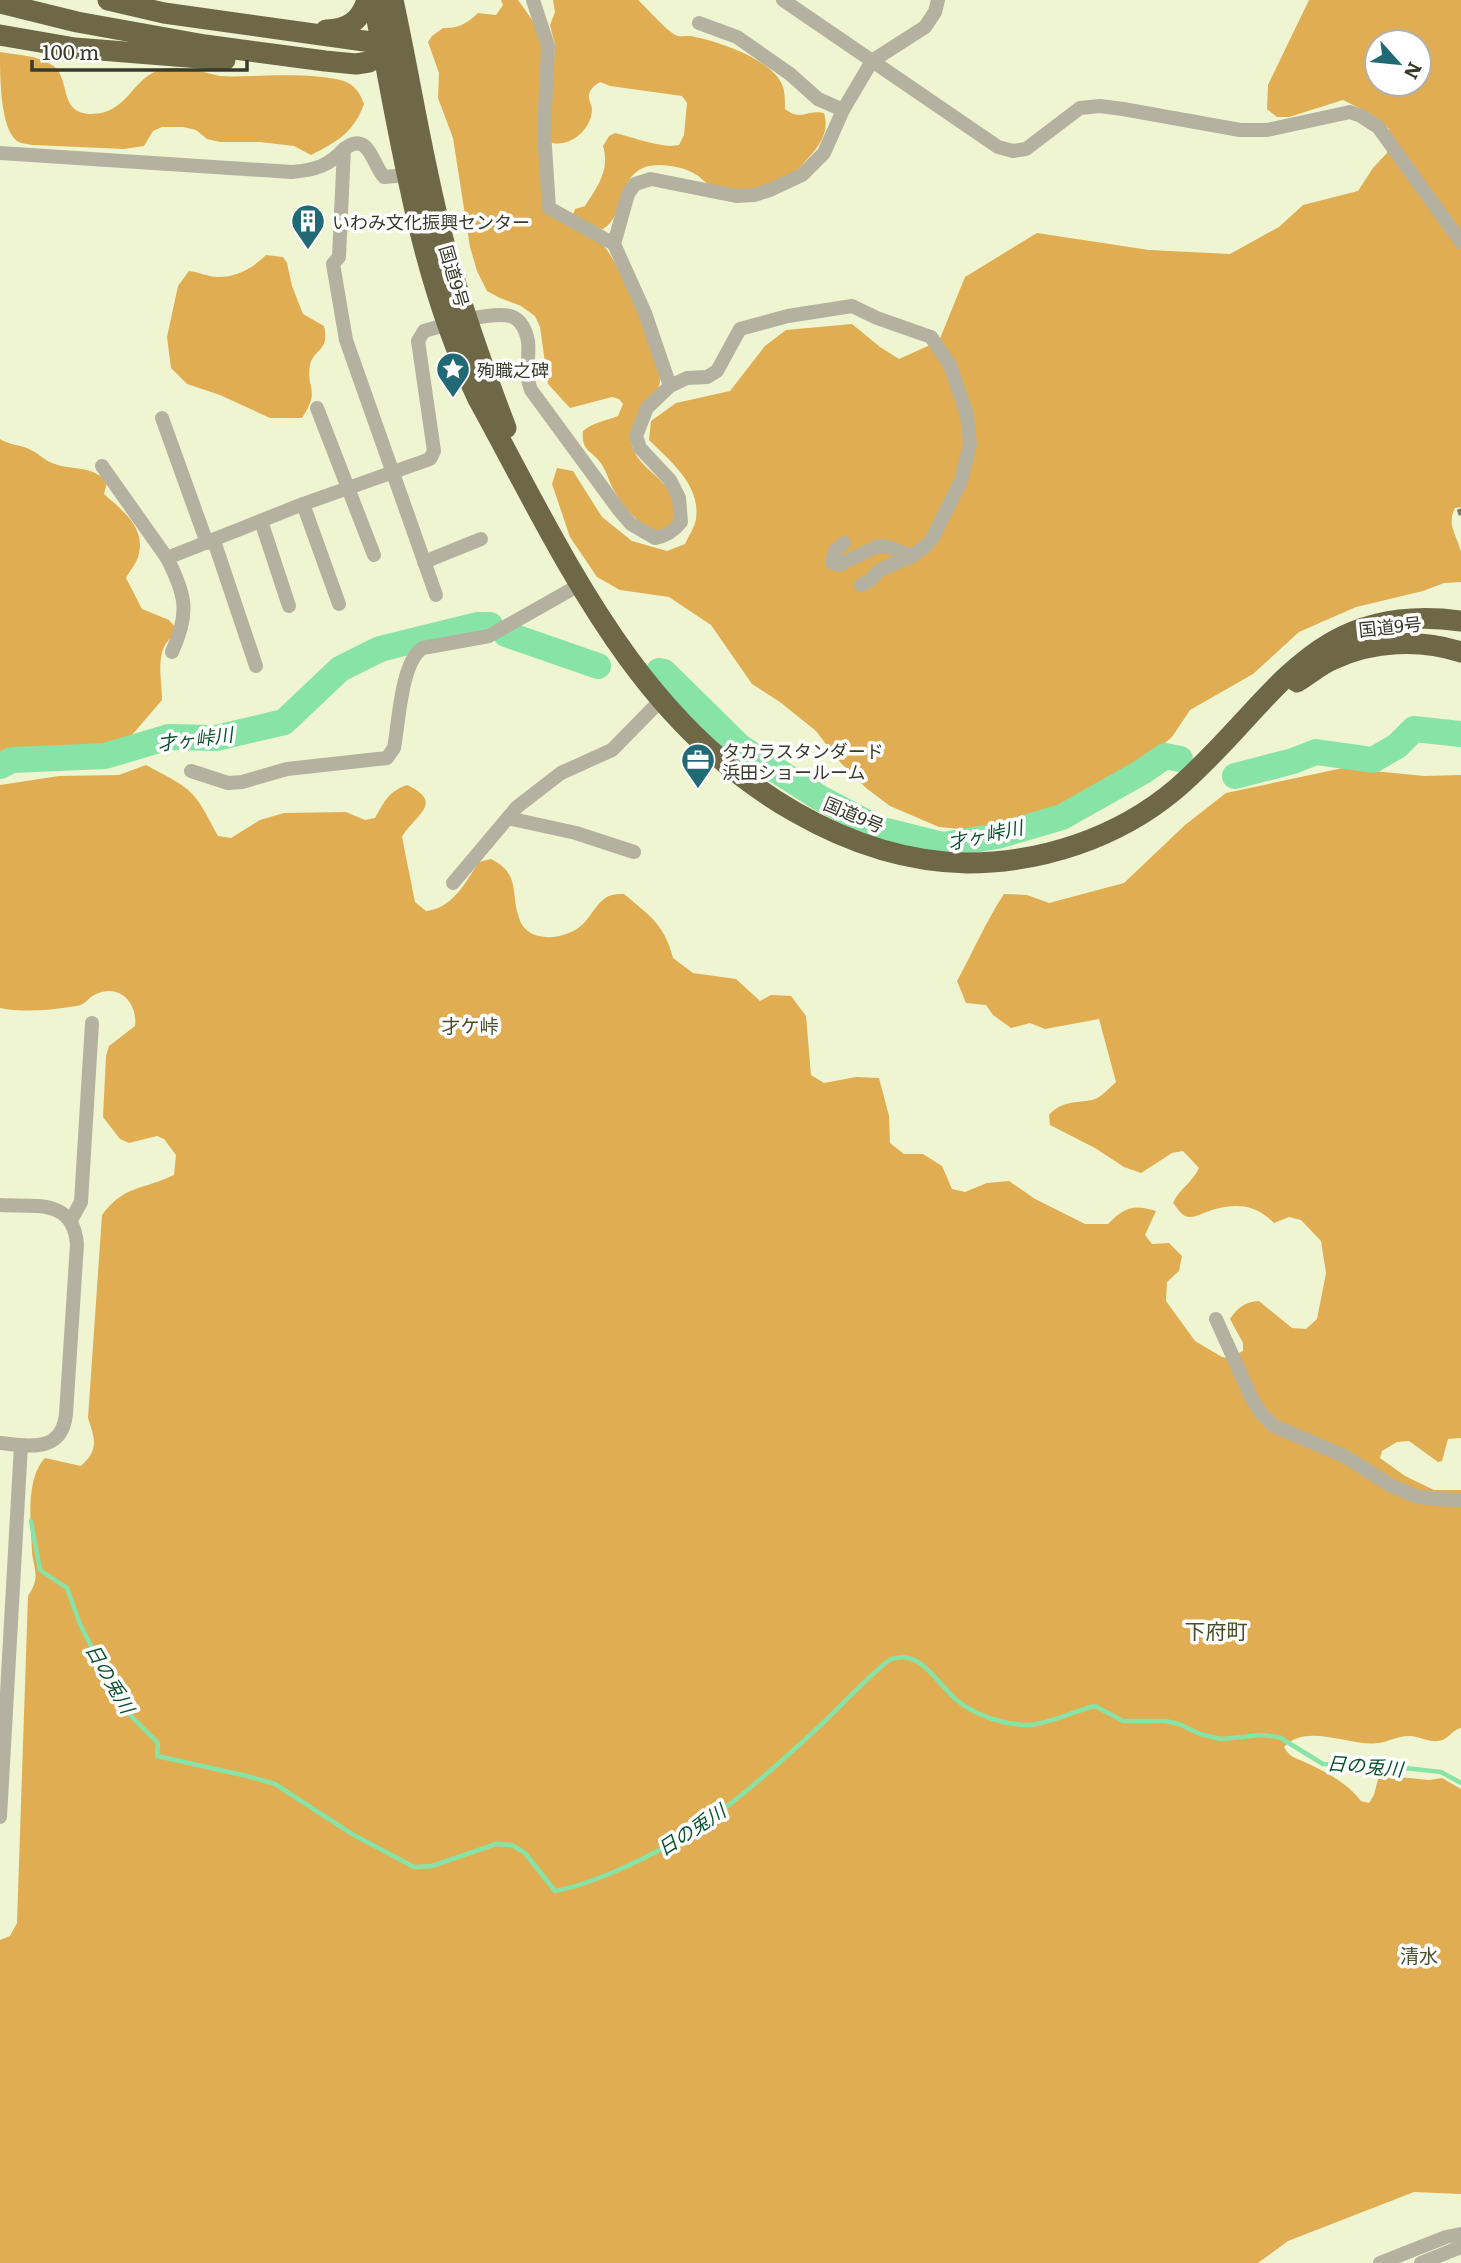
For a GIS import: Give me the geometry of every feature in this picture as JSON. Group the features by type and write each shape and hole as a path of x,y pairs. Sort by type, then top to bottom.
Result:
{"highway":[{"path":"108,0 164,13 282,28 332,30 347,27 359,16 367,0"},
{"name":"国道9号","path":"373,0 394,53 453,277 485,373 537,505"},
{"name":"国道9号","path":"393,0 392,107 432,283 446,325 478,399 619,648 660,701 698,741 771,799 814,823 871,848 922,860 962,863 1018,860 1054,852 1115,828 1149,809 1178,787 1299,665 1324,646 1347,633 1397,619 1436,618 1461,621"},
{"path":"0,3 78,22 205,45 325,61 369,62 394,53"},
{"path":"78,22 394,53"},
{"path":"282,28 394,53"},
{"path":"0,35 75,48 136,54 235,60 325,61"},
{"path":"347,63 360,67 375,77 392,107"},
{"name":"国道9号","path":"1254,710 1333,659 1371,647 1430,644 1461,652"}],"street":[{"path":"533,0 548,46 544,132 549,208 614,244 645,313 670,386"},
{"path":"783,0 998,147 1013,151 1035,144 1080,108 1100,106 1240,130 1267,130 1350,112 1362,116 1378,127 1461,242"},
{"path":"614,244 628,194 635,184 651,179 736,196 770,190 802,175 824,153 843,110 872,61 925,27 935,12 938,0"},
{"path":"699,23 737,37 790,74 818,99 843,110"},
{"path":"0,153 292,172 314,171 333,162 344,149 357,143 370,153 384,177 407,175"},
{"path":"344,149 339,257 333,264 346,341 436,595"},
{"path":"167,558 303,504 430,459 434,451 418,341 424,331 467,320 509,315 521,323 528,343 526,371 531,390 631,524 655,538 665,536 681,522 680,505 670,481 640,448 636,436 647,408 670,386 687,378 707,377 717,371 740,329 788,316 852,306 931,337 950,365 957,382 967,415 970,452 961,481 933,537 912,556 880,570 861,585"},
{"path":"317,408 374,555"},
{"path":"163,418 256,666"},
{"path":"102,466 167,558 181,589 183,629 172,652"},
{"path":"303,504 339,604"},
{"path":"261,521 289,606"},
{"path":"424,562 481,538"},
{"path":"844,543 835,551 832,563 839,565 878,547 912,556"},
{"path":"191,771 228,783 242,782 287,769 387,758 394,748 407,674 415,653 423,648 489,636 581,584"},
{"path":"453,883 525,801 561,773 612,750 660,701"},
{"path":"508,818 576,834 634,852"},
{"path":"71,1220 81,1202 92,1023"},
{"path":"0,1205 56,1209 71,1220 77,1244 65,1423 56,1440 42,1444 0,1443"},
{"path":"1216,1319 1252,1399 1274,1426 1344,1456 1390,1485 1418,1497 1461,1501"},
{"path":"0,1817 4,1681 21,1445"},
{"path":"1380,2263 1446,2237 1461,2234"},
{"path":"1421,2263 1461,2247"}],"shaded area":[{"path":"501,0 518,0 538,28 542,49 544,207 593,235 607,250 626,285 653,350 660,380 655,396 634,425 631,441 640,461 665,485 676,504 675,520 670,526 660,530 652,532 627,509 597,458 587,450 584,443 583,431 618,416 623,404 612,397 570,408 548,384 540,327 535,316 521,306 487,291 477,271 470,247 453,138 438,98 439,73 428,42 443,28 462,25 478,13 496,15 503,5"},
{"path":"553,0 638,0 674,34 706,39 745,54 769,68 778,77 784,89 785,109 796,115 824,113 826,125 821,141 795,172 764,186 740,190 717,188 690,171 676,167 648,166 629,180 610,223 603,229 597,228 573,215 575,209 585,206 601,178 605,163 603,146 609,136 615,133 657,144 679,145 684,135 687,103 682,96 610,86 600,82 589,94 591,118 583,131 564,143 549,142 555,45 550,25 555,12"},
{"path":"1309,0 1461,0 1461,507 1455,508 1452,520 1461,552 1461,582 1444,583 1423,591 1356,607 1299,632 1253,674 1190,710 1172,737 1139,765 1065,807 971,830 939,827 890,806 866,788 838,760 816,731 752,684 711,625 669,597 620,590 597,577 570,537 552,484 557,468 573,471 602,517 632,541 667,551 685,544 696,519 694,495 674,465 649,440 651,421 676,403 730,391 765,346 786,330 852,324 899,359 939,341 965,277 1037,233 1149,250 1230,254 1279,227 1303,205 1358,191 1387,153 1389,129 1371,114 1343,100 1289,117 1277,117 1267,109 1268,85"},
{"path":"0,52 33,57 52,65 62,78 69,102 81,112 92,114 113,109 148,75 173,68 220,76 335,79 354,87 364,104 355,122 344,135 311,155 294,146 260,142 220,142 207,139 196,130 183,127 162,127 153,131 144,146 124,149 33,145 17,141 7,125 2,101"},
{"path":"266,255 283,257 303,314 324,326 325,341 310,365 311,401 302,418 270,418 220,395 187,384 171,368 167,337 178,286 189,271 225,277 250,268"},
{"path":"0,439 27,448 58,465 94,472 107,482 104,494 130,520 139,535 136,563 126,578 142,609 169,620 176,628 162,653 162,700 132,735 88,753 13,749 0,755"},
{"path":"146,765 188,790 201,805 218,836 231,838 260,820 284,813 346,812 365,820 375,818 391,794 407,785 424,798 426,804 402,837 415,902 426,911 451,900 479,862 491,859 511,877 516,909 523,927 539,936 567,934 583,924 604,899 624,894 661,929 673,958 693,973 736,979 760,1001 771,995 791,996 806,1016 811,1075 824,1083 856,1077 879,1078 889,1116 890,1143 904,1154 923,1154 942,1166 952,1189 965,1192 987,1183 1009,1181 1035,1199 1085,1224 1108,1224 1130,1208 1156,1211 1145,1235 1152,1244 1169,1243 1182,1256 1179,1271 1167,1282 1166,1301 1195,1341 1228,1358 1243,1351 1243,1343 1230,1319 1246,1304 1259,1301 1292,1328 1306,1329 1317,1319 1326,1273 1321,1241 1301,1220 1289,1217 1274,1223 1260,1212 1245,1207 1230,1206 1187,1217 1173,1203 1199,1168 1183,1151 1172,1153 1141,1173 1124,1167 1095,1148 1050,1125 1049,1115 1058,1107 1095,1099 1116,1082 1099,1019 1045,1029 1030,1023 1011,1028 993,1015 986,1005 966,1003 957,981 1004,894 1027,895 1049,903 1124,883 1185,825 1226,793 1343,768 1424,776 1461,775 1461,1438 1448,1439 1442,1461 1438,1462 1409,1441 1397,1442 1382,1451 1380,1458 1405,1476 1434,1490 1461,1490 1461,1728 1438,1741 1407,1736 1367,1743 1304,1736 1284,1747 1292,1756 1332,1776 1361,1801 1369,1803 1378,1779 1388,1776 1429,1780 1442,1778 1461,1789 1461,2194 1414,2192 1288,2241 1258,2263 0,2263 0,1940 10,1936 17,1923 28,1596 35,1577 31,1529 32,1490 34,1478 45,1458 81,1466 93,1449 94,1438 88,1418 102,1215 126,1193 174,1175 176,1155 164,1139 157,1136 129,1143 120,1139 103,1117 106,1056 109,1046 135,1026 133,1009 125,997 111,991 94,995 76,1006 57,1009 0,1008 0,785 59,776 119,775"}],"waterway":[{"name":"才ヶ峠川","path":"0,766 12,760 105,756 169,737 216,738 284,722 340,669 380,649 477,625 490,625"},
{"name":"才ヶ峠川","path":"506,634 598,666"},
{"name":"才ヶ峠川","path":"659,671 664,672 740,747 820,798 879,829 943,845 997,836 1062,817 1165,756 1180,759"},
{"name":"才ヶ峠川","path":"1235,776 1316,752 1373,760 1397,746 1414,729 1461,734"},
{"name":"日の兎川","path":"31,1521 40,1570 67,1588 80,1624 113,1689 129,1714 158,1743 157,1756 275,1784 352,1834 414,1867 432,1866 496,1844 512,1845 525,1853 555,1891 616,1871 675,1841 728,1806 801,1743 879,1668 892,1659 903,1657 921,1664 966,1707 1001,1721 1019,1725 1035,1724 1095,1706 1123,1721 1165,1721 1221,1739 1261,1735 1279,1737 1323,1764 1441,1772 1461,1783"}],"railway":[{"path":"1459,509 1461,515"}],"place":[{"name":"いわみ文化振興センター","path":"308,251"},
{"name":"殉職之碑","path":"453,399"},
{"name":"タカラスタンダード 浜田ショールーム","path":"698,790"}],"district":[{"name":"才ケ峠","path":"470,1025"},
{"name":"下府町","path":"1216,1629"},
{"name":"清水","path":"1419,1955"}]}
